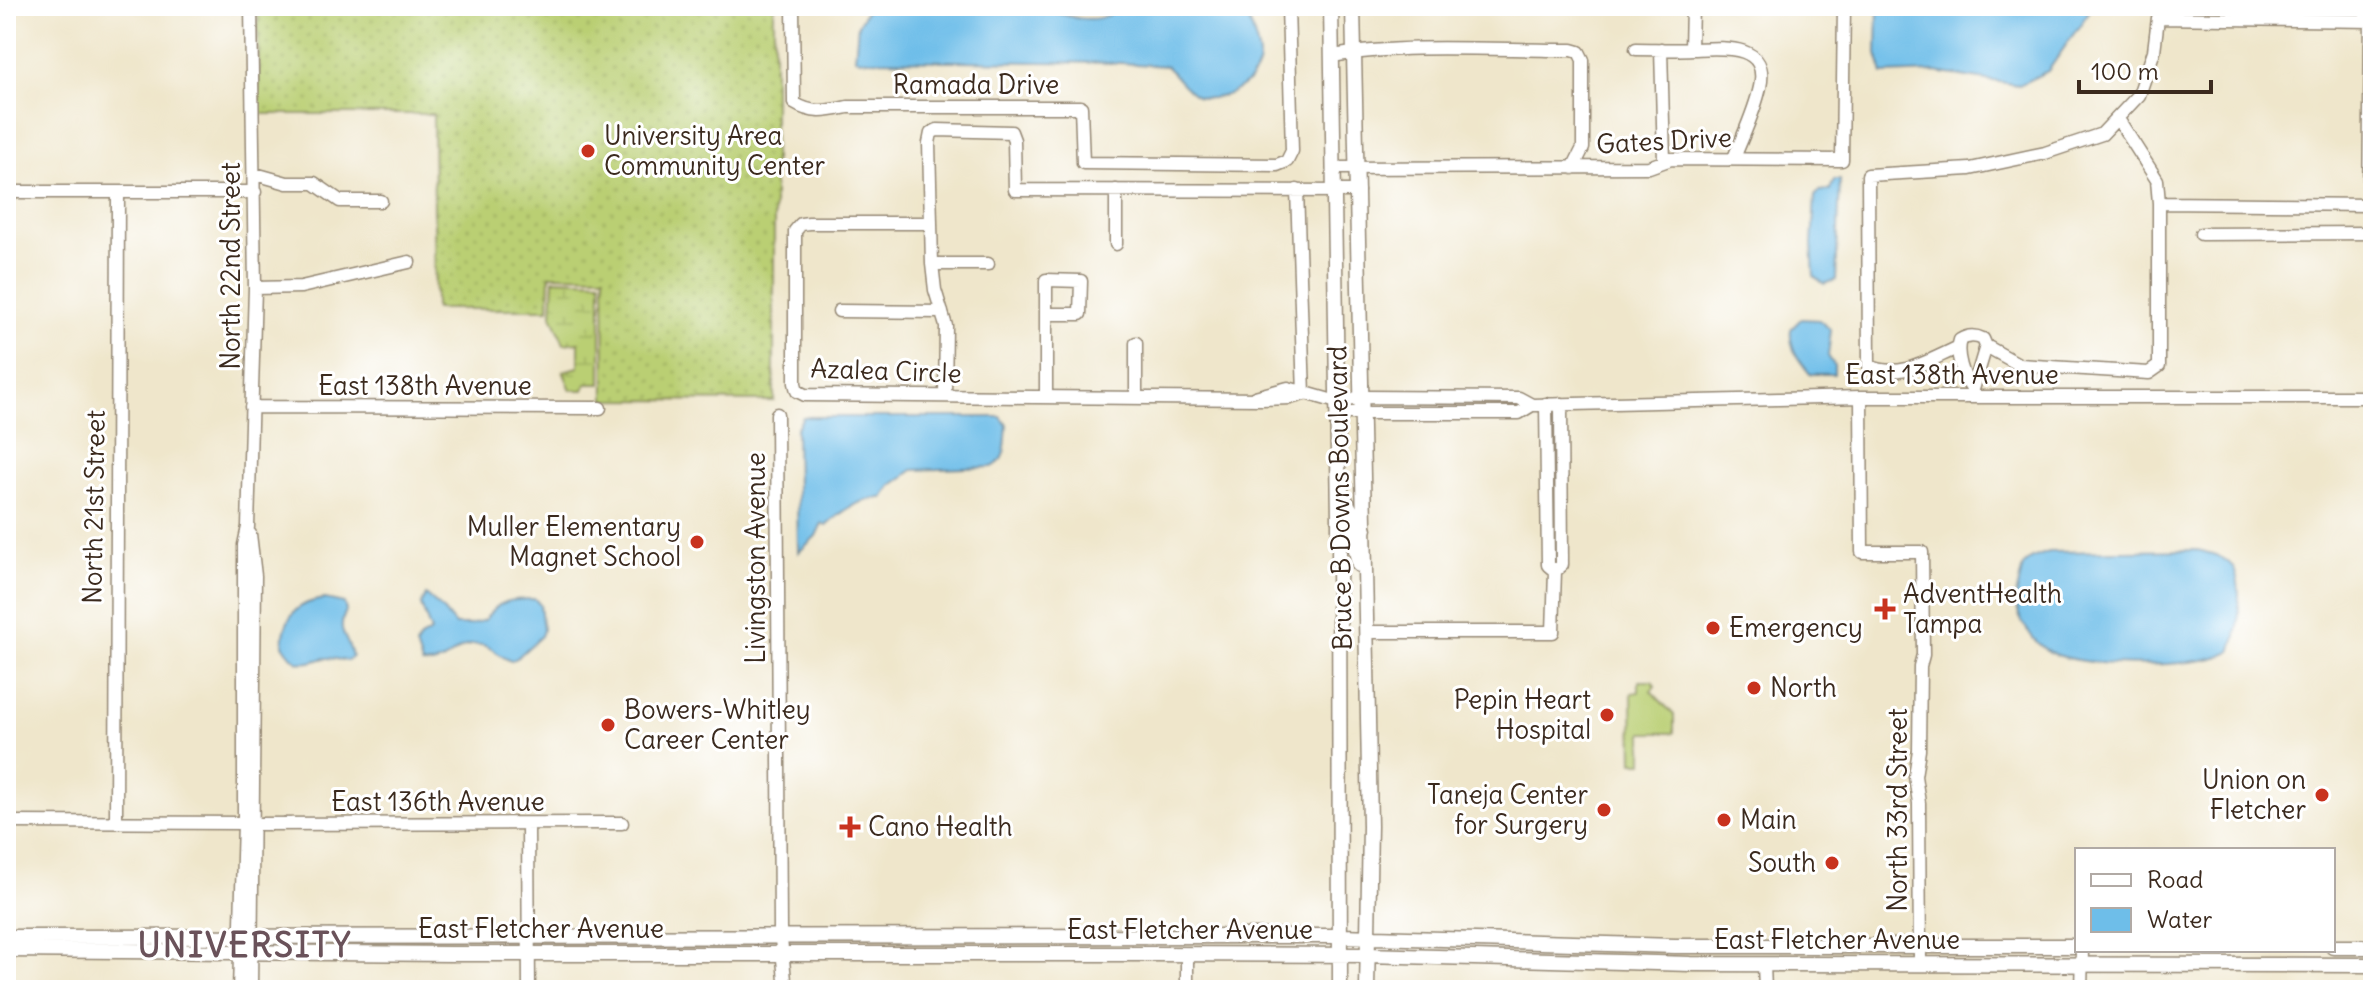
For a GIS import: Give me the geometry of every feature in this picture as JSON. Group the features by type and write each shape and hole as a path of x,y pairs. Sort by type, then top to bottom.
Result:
{"main road":[{"name":"Bruce B Downs Boulevard","path":"1331,6 1339,485 1340,990"},
{"name":"Bruce B Downs Boulevard","path":"1353,6 1370,826 1367,990"},
{"path":"1339,485 1354,517 1365,529"},
{"path":"1339,519 1349,527 1354,538 1366,604"},
{"name":"East Fletcher Avenue","path":"6,950 530,936 1033,953 1367,955 1626,963 1920,964 2082,958 2373,965"},
{"name":"East Fletcher Avenue","path":"6,937 529,953 1128,937 1341,936 1675,946 2075,946"},
{"path":"1033,953 1059,946 1096,946 1128,937"},
{"path":"2335,947 2373,947"}],"street":[{"name":"North 22nd Street","path":"239,990 245,945 256,684 255,576 248,527 255,288 251,6"},
{"name":"Ramada Drive","path":"793,6 794,103 803,109 816,113 848,107 1081,107 1083,163 1262,165 1287,161 1292,151 1288,6"},
{"path":"1691,49 1692,6"},
{"name":"Gates Drive","path":"1334,168 1649,167 1664,160 1842,160 1843,7"},
{"path":"1957,348 1937,355 1922,366 1898,371 1879,371 1869,366 1868,175 1970,169 2031,156 2102,134 2139,95 2154,51 2158,18 2372,21 2369,205 2159,203"},
{"path":"1636,49 1734,48 1750,54 1761,71 1761,85 1734,158"},
{"path":"1661,49 1664,160"},
{"path":"1332,56 1354,52 1579,52 1583,60 1583,148 1573,168"},
{"path":"1971,393 1964,379 1957,348 1960,340 1966,337 1983,339 1986,346 2013,363 2038,368 2149,373 2159,366 2157,180 2118,119"},
{"path":"945,395 946,326 935,290 930,223 929,143 931,133 937,130 1011,132 1014,140 1015,190 1358,191"},
{"path":"255,174 287,183 314,183 340,201 381,201"},
{"path":"1116,190 1116,244"},
{"path":"1297,190 1304,394"},
{"path":"6,192 255,192"},
{"name":"North 21st Street","path":"116,822 118,192"},
{"name":"Azalea Circle","path":"930,223 801,224 795,231 797,391 805,395 1046,397 1290,398 1304,394"},
{"path":"2201,234 2373,233"},
{"path":"255,288 301,287 409,262"},
{"path":"932,264 988,264"},
{"path":"839,311 942,312"},
{"path":"1046,314 1046,397"},
{"path":"1136,343 1136,397"},
{"path":"1971,393 1978,379 1986,346"},
{"path":"1288,388 1302,372"},
{"name":"Azalea Circle","path":"1255,397 1288,388 1337,408"},
{"name":"East 138th Avenue","path":"1337,408 1363,414 1519,413 1532,405 1546,404 1971,393 2373,397"},
{"name":"East 138th Avenue","path":"1337,408 1363,397 1519,398 1532,405"},
{"name":"North 33rd Street","path":"1861,397 1862,552 1922,552 1923,655 1915,776 1919,803 1920,964"},
{"path":"1546,404 1548,565 1555,571"},
{"path":"1367,632 1553,632 1555,571 1562,565 1561,404"},
{"name":"East 138th Avenue","path":"251,407 600,408"},
{"name":"Livingston Avenue","path":"777,414 782,945 786,990"},
{"name":"North 22nd Street","path":"248,527 244,545 243,655 249,824"},
{"path":"244,594 255,576"},
{"path":"243,655 256,684"},
{"name":"East 136th Avenue","path":"6,822 622,823"},
{"path":"528,824 529,990"},
{"name":"North 22nd Street","path":"245,945 251,990"},
{"path":"1187,954 1187,990"},
{"path":"2081,990 2082,958"},
{"path":"1764,964 1765,990"}],"green space":[{"path":"258,6 774,6 774,401 605,400 604,276 550,275 549,309 435,309 433,114 259,114"},
{"path":"554,279 601,281 601,384 586,384 584,390 571,390 563,371 579,367 579,342 564,344 552,315"},
{"path":"1639,681 1652,681 1655,686 1651,691 1674,715 1674,733 1643,733 1643,762 1633,762 1632,693 1639,692"}],"water":[{"path":"869,6 1039,6 1092,19 1111,13 1119,6 1244,6 1259,59 1252,77 1245,84 1226,95 1206,98 1189,90 1166,66 855,58 858,25"},
{"path":"1878,6 2093,6 2048,71 2019,85 1935,72 1883,74 1877,54"},
{"path":"1834,180 1840,180 1836,280 1824,284 1814,276 1815,196 1820,191 1830,190"},
{"path":"1801,319 1819,320 1831,330 1828,356 1834,365 1834,374 1810,374 1798,358 1791,342 1791,329"},
{"path":"803,417 1001,417 1007,425 1005,449 1001,460 992,467 913,470 891,486 883,498 860,502 826,526 822,523 816,536 798,553 796,429"},
{"path":"2197,550 2226,560 2238,580 2237,634 2231,652 2215,658 2140,665 2066,658 2044,649 2033,638 2017,609 2016,599 2023,568 2028,561 2049,552"},
{"path":"426,595 455,625 470,625 485,620 495,608 507,602 535,599 540,605 543,630 541,636 511,661 486,646 473,645 465,646 441,662 422,664 416,646 420,638 431,632 421,605"},
{"path":"325,599 344,603 346,611 342,630 352,657 347,661 327,658 299,662 283,645 286,626 299,607"}],"place":[{"name":"University Area Community Center","path":"588,151"},
{"name":"Muller Elementary Magnet School","path":"697,542"},
{"name":"AdventHealth Tampa","path":"1885,609"},
{"name":"Emergency","path":"1713,628"},
{"name":"North","path":"1754,688"},
{"name":"Pepin Heart Hospital","path":"1607,715"},
{"name":"Bowers-Whitley Career Center","path":"608,725"},
{"name":"Union on Fletcher","path":"2322,795"},
{"name":"Taneja Center for Surgery","path":"1604,810"},
{"name":"Main","path":"1724,820"},
{"name":"Cano Health","path":"850,827"},
{"name":"South","path":"1832,863"}],"district":[{"name":"UNIVERSITY","path":"245,945"}]}
